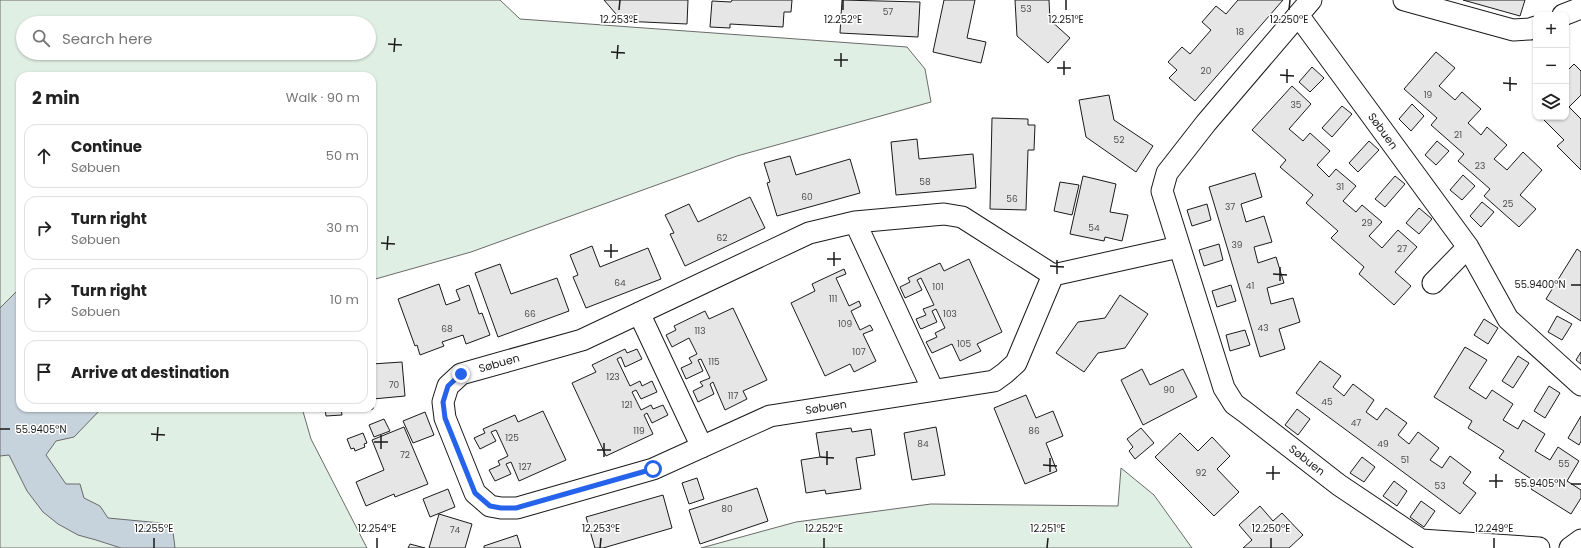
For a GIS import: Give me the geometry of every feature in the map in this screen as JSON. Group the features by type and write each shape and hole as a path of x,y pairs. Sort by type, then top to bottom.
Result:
{"street":[{"path":"1404,0 1513,30 1533,28"},
{"name":"Søbuen","path":"1539,548 1421,540 1339,485 1234,404 1224,388 1162,191 1168,173 1206,123 1304,8 1468,247 1508,319 1581,385"},
{"path":"1569,13 1581,8"},
{"name":"Søbuen","path":"944,214 962,217 1053,275 1016,363 994,381 770,416 653,469 516,508 490,506 475,493 445,418 443,402 448,386 461,374 582,340 809,233 855,222 944,214"},
{"path":"855,222 933,390"},
{"path":"1053,275 1179,247"},
{"path":"1433,283 1468,247"},
{"path":"639,313 702,447"},
{"path":"1570,548 1581,540"}],"green space":[{"path":"0,0 500,0 520,19 907,47 925,69 931,102 737,156 471,252 376,279 376,72 16,72 16,412 303,412 311,439 367,548 0,548"},
{"path":"1121,468 1154,495 1192,548 701,548 796,522 931,504 1118,506"}],"shaded area":[{"path":"16,292 16,412 98,412 74,437 56,441 46,455 66,484 80,484 84,498 100,506 108,518 161,523 173,532 175,548 121,548 78,535 58,524 43,512 27,491 9,455 0,456 0,308"}],"building":[{"path":"604,0 688,0 687,24 622,21"},
{"path":"732,0 792,0 791,12 784,12 783,27 730,24 730,28 710,27 712,1 731,2"},
{"path":"842,0 920,2 918,37 840,33"},
{"path":"944,0 975,0 967,38 986,42 981,63 933,52"},
{"path":"1015,0 1049,0 1050,20 1070,38 1048,63 1017,36"},
{"path":"1238,0 1283,0 1195,101 1169,78 1177,70 1168,62 1182,47 1190,54 1211,30 1202,22 1216,6 1226,14"},
{"path":"1463,0 1525,0 1520,16"},
{"path":"1436,52 1455,68 1439,86 1455,100 1462,92 1481,109 1468,123 1481,135 1487,127 1507,145 1494,159 1507,170 1523,152 1542,170 1520,195 1536,209 1519,227 1484,196 1490,189 1458,161 1464,154 1431,125 1437,118 1404,89"},
{"path":"1574,64 1581,71 1581,95 1569,107 1569,84 1569,69"},
{"path":"1312,67 1324,78 1310,92 1299,82"},
{"path":"1292,86 1311,104 1289,129 1303,141 1310,133 1330,151 1317,165 1329,177 1336,169 1356,186 1343,201 1356,212 1362,205 1382,222 1369,236 1382,248 1398,230 1417,247 1395,272 1411,286 1394,305 1359,274 1364,267 1331,238 1338,231 1306,203 1313,195 1280,167 1286,160 1252,130"},
{"path":"1109,95 1114,120 1153,146 1136,172 1086,137 1079,100"},
{"path":"1412,104 1424,116 1411,131 1399,119"},
{"path":"1342,106 1352,114 1332,137 1322,128"},
{"path":"1569,107 1581,119 1581,170 1557,146 1564,140 1544,120 1569,120"},
{"path":"992,118 1028,119 1028,125 1035,125 1034,150 1028,150 1026,210 990,209"},
{"path":"917,139 919,159 973,154 976,188 896,195 891,142"},
{"path":"1369,141 1379,150 1358,172 1349,163"},
{"path":"1437,141 1449,151 1436,165 1425,155"},
{"path":"790,156 796,175 850,159 860,193 777,216 767,183 770,182 764,163"},
{"path":"1255,173 1262,197 1241,204 1246,222 1264,216 1272,242 1254,247 1258,263 1276,257 1284,283 1267,288 1271,304 1293,298 1300,322 1279,329 1285,349 1260,357 1209,187"},
{"path":"1463,175 1475,186 1462,200 1450,190"},
{"path":"1083,176 1116,184 1110,212 1128,215 1122,241 1105,237 1104,241 1070,234"},
{"path":"1395,176 1405,184 1385,207 1375,199"},
{"path":"1060,182 1079,185 1072,215 1054,211"},
{"path":"750,197 765,228 685,266 670,234 674,233 665,215 689,204 698,222"},
{"path":"1482,202 1494,212 1481,227 1470,216"},
{"path":"1207,204 1211,220 1192,226 1187,210"},
{"path":"1419,208 1432,219 1419,234 1406,223"},
{"path":"1219,244 1223,260 1204,266 1199,250"},
{"path":"592,246 600,267 648,248 661,279 586,308 573,277 578,275 570,255"},
{"path":"1577,249 1581,252 1581,321 1546,299"},
{"path":"969,259 1002,332 977,344 981,351 960,361 952,344 932,353 926,342 937,337 935,333 945,328 936,309 932,311 937,322 921,329 920,328 916,319 926,315 923,309 934,305 921,278 917,280 922,290 905,298 900,287 910,282 908,278 940,263 944,271"},
{"path":"500,264 511,294 557,278 569,311 498,337 475,273"},
{"path":"844,269 846,274 836,278 849,306 859,301 861,306 851,311 860,330 870,325 873,330 863,334 876,361 854,372 850,364 825,376 791,303 815,291 812,284"},
{"path":"439,284 446,305 460,300 456,290 469,285 479,314 482,313 490,335 466,344 463,335 442,342 444,346 420,355 417,345 415,346 398,299"},
{"path":"1231,285 1236,301 1217,307 1212,291"},
{"path":"1120,295 1148,314 1125,348 1098,353 1084,372 1056,353 1078,322 1105,318"},
{"path":"733,308 767,380 743,391 747,399 725,410 713,382 710,384 714,394 698,402 693,391 703,386 700,382 710,378 701,359 698,360 703,371 686,379 681,368 692,363 689,358 697,354 689,338 672,347 666,335 676,330 674,326 705,311 709,319"},
{"path":"1557,316 1572,324 1562,340 1548,332"},
{"path":"1484,319 1498,328 1488,344 1474,335"},
{"path":"1245,330 1250,345 1230,351 1226,335"},
{"path":"1465,347 1487,360 1469,388 1486,399 1492,390 1513,404 1503,420 1518,429 1523,420 1545,434 1535,451 1550,460 1558,447 1579,461 1567,481 1581,490 1581,498 1571,514 1531,489 1536,482 1499,458 1504,451 1468,428 1472,421 1434,397"},
{"path":"625,349 627,353 637,349 642,359 625,367 621,357 617,359 630,386 640,381 642,386 652,381 657,392 641,399 636,390 632,392 641,410 651,405 653,409 663,405 668,415 652,423 647,413 644,415 653,434 606,456 572,383 596,372 592,365"},
{"path":"1581,352 1581,364 1576,360"},
{"path":"1518,356 1529,363 1513,388 1502,381"},
{"path":"1320,361 1341,376 1333,387 1344,396 1353,384 1374,400 1366,412 1377,420 1386,408 1407,423 1398,435 1409,444 1418,432 1439,448 1430,460 1442,468 1450,456 1471,472 1463,483 1476,493 1460,514 1296,393"},
{"path":"402,362 405,396 376,399 376,364"},
{"path":"1142,369 1150,385 1183,369 1197,397 1143,425 1121,380"},
{"path":"1549,386 1560,393 1545,418 1534,411"},
{"path":"1026,395 1036,418 1053,411 1063,436 1046,443 1057,471 1025,484 994,408"},
{"path":"1297,409 1310,419 1298,435 1285,425"},
{"path":"543,411 566,460 519,481 511,462 506,464 511,474 495,481 489,470 500,465 498,461 508,456 496,430 491,432 496,441 480,449 474,438 485,433 483,429 515,415 518,422"},
{"path":"326,412 342,412 342,415 326,416"},
{"path":"425,412 434,435 413,443 403,421"},
{"path":"1581,416 1581,441 1579,445 1568,438"},
{"path":"384,419 390,431 374,437 369,425"},
{"path":"404,427 428,484 395,497 394,494 366,506 356,482 384,470 372,440"},
{"path":"936,427 945,475 912,480 904,433"},
{"path":"851,428 852,432 871,429 875,455 856,458 861,489 826,494 825,490 806,493 801,460 820,457 816,433"},
{"path":"1141,428 1154,443 1135,459 1129,451 1133,447 1127,439"},
{"path":"363,433 367,443 364,444 365,447 355,451 354,448 351,449 347,439"},
{"path":"1180,433 1198,451 1212,437 1230,456 1217,469 1239,492 1214,516 1155,457"},
{"path":"1362,457 1375,467 1364,482 1350,473"},
{"path":"697,478 704,499 689,504 682,483"},
{"path":"1394,481 1407,491 1397,506 1383,496"},
{"path":"757,488 768,521 700,544 689,510"},
{"path":"448,489 455,507 430,517 423,499"},
{"path":"663,495 672,528 603,548 595,548 586,517"},
{"path":"1421,501 1435,511 1424,527 1410,517"},
{"path":"1260,506 1273,521 1282,513 1303,535 1289,548 1243,548 1252,540 1239,525"},
{"path":"439,514 472,524 465,548 429,548"},
{"path":"517,535 521,548 484,548 484,546"},
{"path":"410,544 425,548 408,548"}],"route":[{"path":"461,374 448,386 443,402 445,418 475,493 490,506 516,508 653,469"}]}
